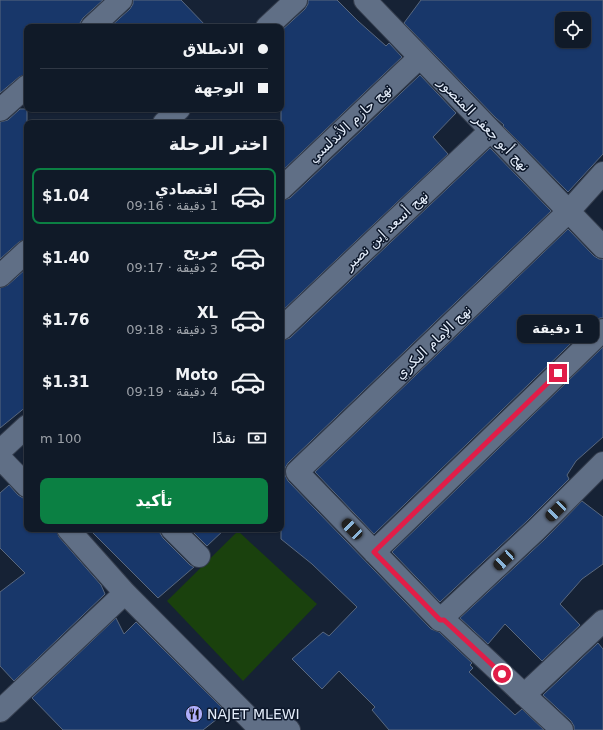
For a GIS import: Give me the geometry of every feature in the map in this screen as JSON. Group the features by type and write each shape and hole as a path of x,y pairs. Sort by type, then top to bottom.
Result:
{"street":[{"path":"95,24 121,0"},
{"path":"270,24 296,0"},
{"name":"نهج أبو جعفر المنصور","path":"365,0 603,247"},
{"name":"نهج حازم الأندلسي","path":"284,185 420,58"},
{"path":"0,110 24,89"},
{"path":"167,120 176,112"},
{"name":"نهج أسعد إبن نصير","path":"284,327 490,131"},
{"name":"نهج الإمام البكري","path":"374,552 297,472 568,212 603,173"},
{"path":"0,276 24,254"},
{"path":"562,730 444,620 440,620 374,552 603,330"},
{"path":"0,451 24,429"},
{"path":"0,458 24,483"},
{"path":"440,620 536,530 603,463"},
{"path":"71,532 125,593 258,729 277,725 289,730"},
{"path":"175,532 199,556"},
{"path":"0,711 125,593"},
{"path":"524,695 603,621"}],"green space":[{"path":"237,532 239,532 317,604 243,681 167,601"}],"building":[{"path":"0,0 103,0 83,18 80,24 24,24 24,75 19,77 0,93"},
{"path":"133,0 181,0 204,24 113,24 130,9 133,4"},
{"path":"308,0 337,0 386,46 389,43 402,57 284,169 284,120 281,120 281,112 284,112 284,28 305,9 308,4"},
{"path":"421,0 603,0 603,154 568,192 404,23"},
{"path":"420,75 456,113 433,137 448,154 284,309 284,200 290,198"},
{"path":"20,109 24,109 24,112 27,112 27,120 24,120 24,240 19,242 0,259 0,122 8,120"},
{"path":"490,148 551,211 288,463 285,468 285,475 288,481 431,629 439,632 472,663 470,665 473,668 469,672 515,715 522,709 544,730 389,730 372,710 375,707 339,671 322,689 292,659 323,632 329,636 357,607 312,564 281,539 281,532 284,532 284,340 290,338"},
{"path":"568,229 594,256 599,259 603,259 603,318 594,321 374,534 315,472"},
{"path":"24,271 24,408 0,428 0,288 8,285"},
{"path":"603,347 603,437 576,461 567,475 569,479 527,521 440,602 392,552"},
{"path":"9,485 18,495 24,498 24,532 57,532 59,537 101,585 105,594 14,681 0,666 0,592 25,573 0,548 0,493"},
{"path":"582,501 603,517 603,564 582,579 560,604 580,625 542,661 505,624 488,644 460,618 545,539"},
{"path":"92,532 160,532 163,538 190,565 194,567 158,598"},
{"path":"193,532 222,532 207,546"},
{"path":"116,618 124,634 136,622 226,712 203,730 63,730 32,698"},
{"path":"598,643 603,649 603,730 574,730 574,726 571,721 543,695"}],"place":[{"name":"NAJET MLEWI","path":"194,714"}],"route":[{"path":"502,674 444,620 440,620 374,552 558,373"}]}
